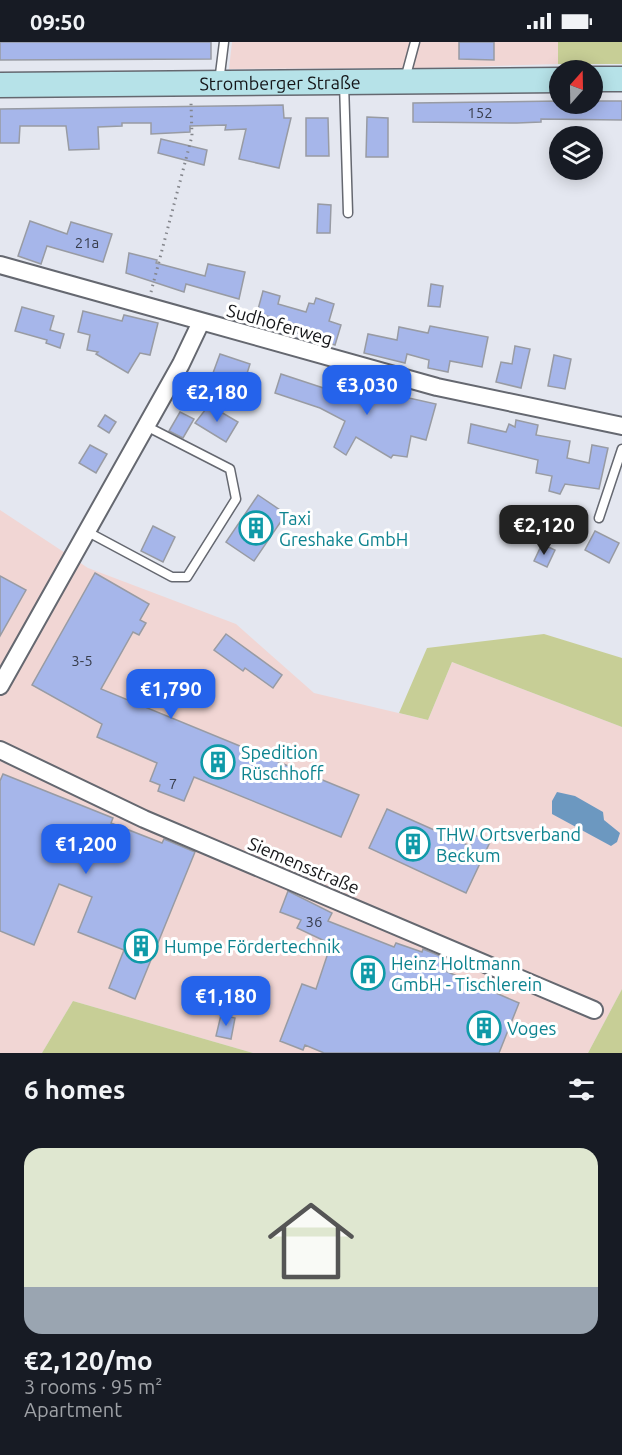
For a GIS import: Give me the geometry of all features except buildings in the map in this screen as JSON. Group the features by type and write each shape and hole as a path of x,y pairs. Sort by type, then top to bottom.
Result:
{"main road":[{"path":"603,79 622,79"},
{"name":"Stromberger Straße","path":"0,85 549,80"}],"street":[{"name":"Sudhoferweg","path":"0,265 147,308 437,387 622,426"},
{"path":"0,686 181,364 201,322"},
{"name":"Siemensstraße","path":"0,750 144,819 594,1010"}],"lane":[{"path":"219,82 224,42"},
{"path":"405,82 415,42"},
{"path":"344,83 348,213"},
{"path":"86,531 172,577 187,576 236,499 230,469 146,426"},
{"path":"599,518 622,449"}],"path":[{"path":"147,308 192,136 190,83"}],"shaded area":[{"path":"232,42 558,42 558,60 549,60 549,64 420,68 229,69"},
{"path":"0,510 88,568 236,624 314,693 428,720 452,662 622,727 622,989 588,1053 253,1053 73,1001 42,1053 0,1053"}],"green space":[{"path":"558,42 622,42 622,64 603,64 603,60 558,60"},
{"path":"544,634 622,658 622,727 452,662 428,720 399,713 427,648"},
{"path":"622,989 622,1053 588,1053"},
{"path":"73,1001 253,1053 42,1053"}],"water":[{"path":"557,792 575,796 603,812 604,820 620,833 617,842 611,846 552,814 552,801"}],"place":[{"name":"Taxi Greshake GmbH","path":"256,528"},
{"name":"Spedition Rüschhoff","path":"218,762"},
{"name":"THW Ortsverband Beckum","path":"413,844"},
{"name":"Humpe Fördertechnik","path":"141,946"},
{"name":"Heinz Holtmann GmbH - Tischlerein","path":"368,973"},
{"name":"Voges","path":"484,1028"}]}
